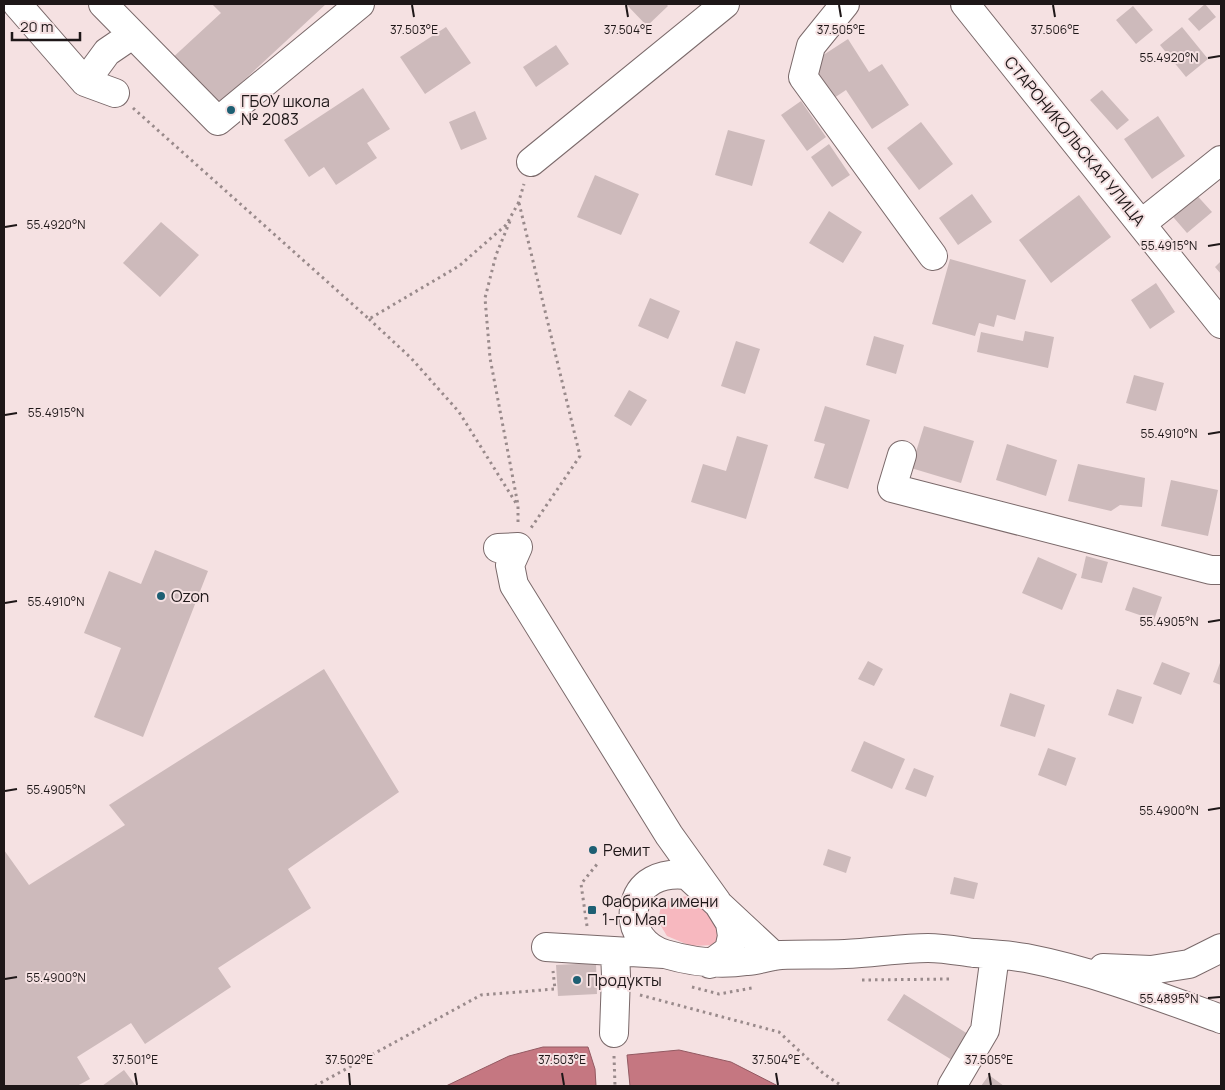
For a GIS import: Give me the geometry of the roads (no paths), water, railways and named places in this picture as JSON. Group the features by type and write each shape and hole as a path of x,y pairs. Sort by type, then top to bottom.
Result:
{"street":[{"path":"18,4 84,82 116,93"},
{"path":"103,4 218,121 360,4"},
{"path":"530,162 725,4"},
{"path":"844,4 811,46 803,77 933,256"},
{"name":"СТАРОНИКОЛЬСКАЯ УЛИЦА","path":"965,4 1221,324"},
{"path":"84,82 106,52 132,35"},
{"path":"1141,224 1221,160"},
{"path":"902,455 892,488 1212,570 1221,570"},
{"path":"508,547 514,585 669,836 730,923 732,936 729,950 710,964"},
{"path":"659,876 669,836"},
{"path":"774,956 687,875 659,876 648,883 640,892 633,916 641,939 652,949 665,954 710,964 746,962 774,956 846,954 929,948 1024,958 1069,967 1156,995 1221,1019"},
{"path":"549,948 590,949 615,964 665,954"},
{"path":"1069,967 1151,970 1189,964 1221,948"},
{"path":"952,1086 984,1030 995,955"},
{"path":"614,1033 615,964"}],"place":[{"name":"ГБОУ школа № 2083","path":"231,110"},
{"name":"Ozon","path":"161,596"},
{"name":"Ремит","path":"593,850"},
{"name":"Фабрика имени 1-го Мая","path":"592,910"},
{"name":"Продукты","path":"577,980"}]}
